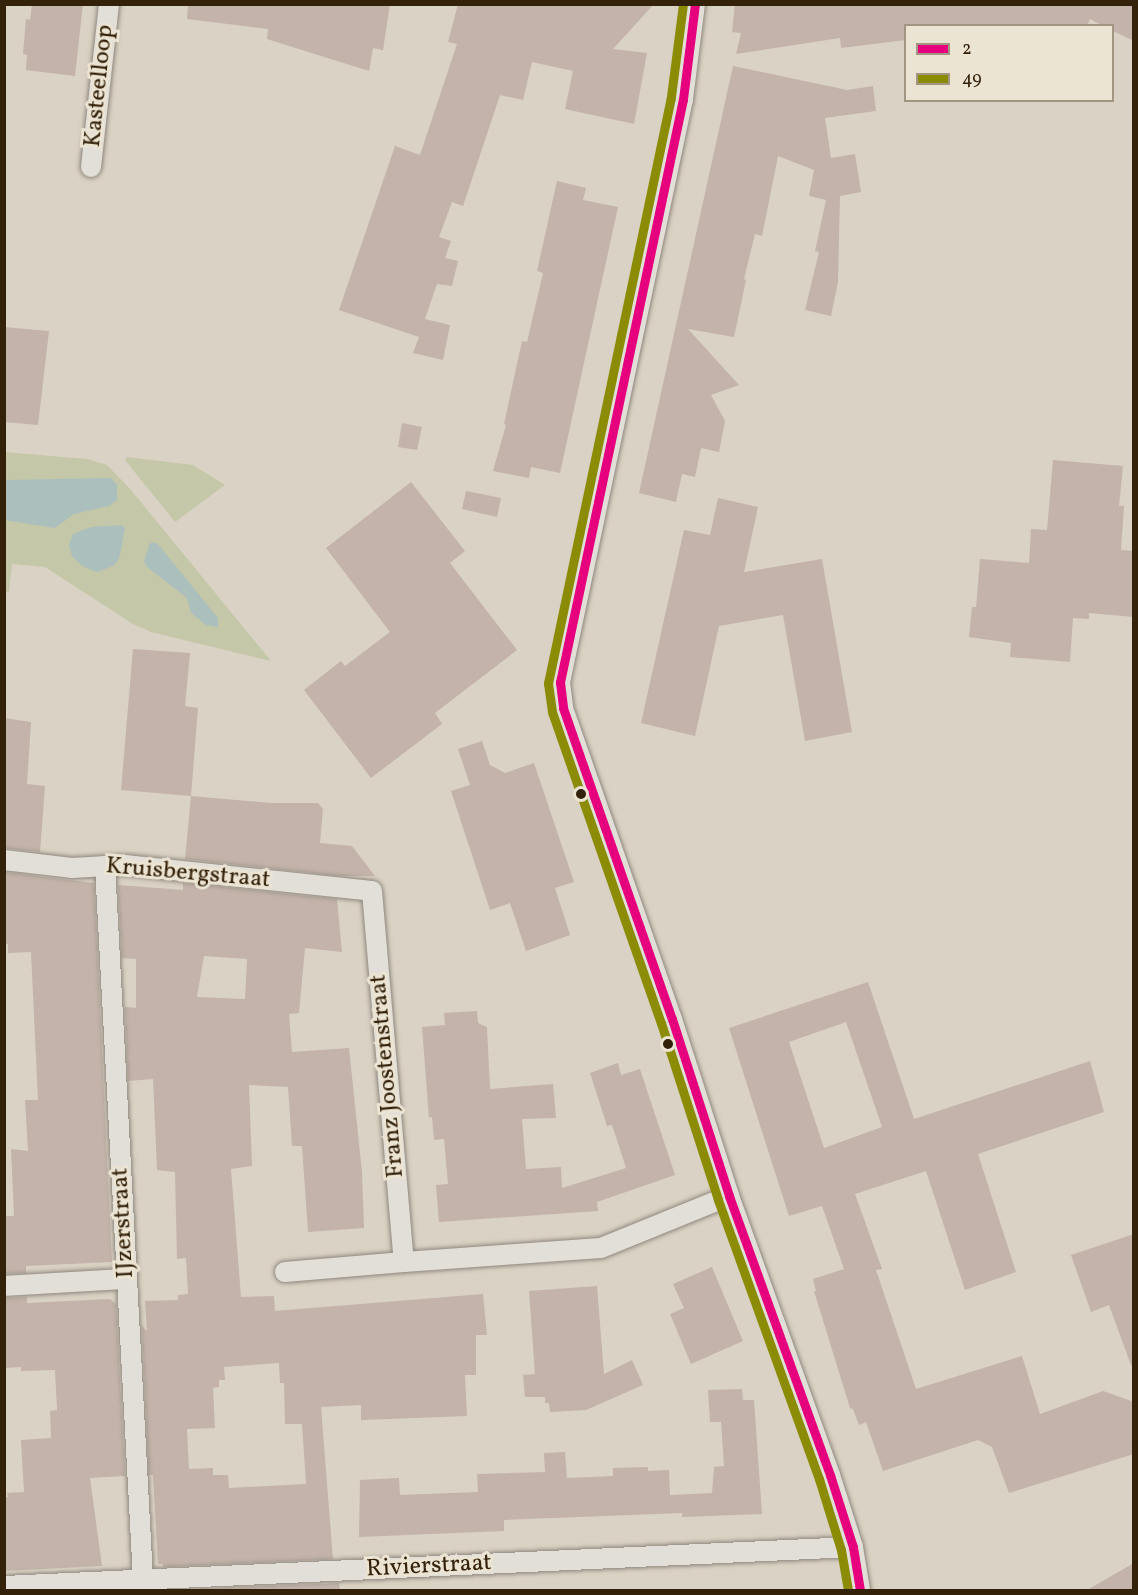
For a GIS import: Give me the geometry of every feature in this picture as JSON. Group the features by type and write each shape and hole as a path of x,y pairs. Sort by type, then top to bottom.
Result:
{"street":[{"name":"Kasteelloop","path":"91,167 109,4"},
{"path":"694,4 683,99 560,682 563,708 672,1019 729,1196 830,1475 853,1546 860,1590"},
{"name":"Kruisbergstraat","path":"4,860 72,868 125,866 372,891"},
{"name":"IJzerstraat","path":"105,866 143,1580"},
{"name":"Franz Joostenstraat","path":"372,891 404,1262"},
{"path":"285,1272 600,1248 729,1196"},
{"path":"4,1286 127,1279"},
{"name":"Rivierstraat","path":"4,1586 853,1546"}],"green space":[{"path":"4,452 87,459 107,465 131,490 271,661 151,632 133,624 45,567 12,564 9,592 5,592"},
{"path":"126,457 193,465 225,485 175,522 125,460"}],"shaded area":[{"path":"111,478 117,485 117,500 109,506 74,514 55,528 5,520 5,480"},
{"path":"122,525 125,529 119,559 113,566 97,572 82,566 72,556 69,545 73,534 91,527"},
{"path":"150,543 157,543 218,618 218,627 206,625 191,613 187,598 147,567 144,561"}],"building":[{"path":"32,4 83,4 75,76 26,70 27,55 23,54 26,19 30,20"},
{"path":"188,4 390,4 383,50 373,48 369,71 267,39 268,29 187,19"},
{"path":"458,4 654,4 613,49 647,53 634,124 565,109 573,71 532,62 523,100 500,95 463,206 452,202 439,237 451,241 445,258 458,261 452,286 437,284 425,319 450,325 443,360 413,353 419,337 339,310 395,146 420,155 457,44 448,42"},
{"path":"735,4 1134,4 1134,41 1114,31 1114,24 1099,24 1090,19 1088,24 904,24 904,40 841,48 840,38 736,54 741,33 732,32"},
{"path":"733,66 847,90 873,86 876,111 825,118 831,158 855,154 861,192 840,196 838,282 831,316 805,310 819,252 815,251 826,200 809,196 814,170 778,156 762,236 755,234 744,279 746,280 734,337 688,329 739,385 711,395 725,421 719,452 701,448 695,477 682,474 676,502 639,493"},
{"path":"557,181 586,188 583,200 618,207 560,473 531,467 529,478 493,471 506,425 504,424 522,341 527,342 543,273 537,271"},
{"path":"4,327 49,331 38,425 4,422"},
{"path":"402,423 422,427 417,450 398,447"},
{"path":"1053,460 1123,466 1119,506 1124,506 1121,550 1134,551 1134,617 1089,613 1089,619 1073,618 1070,662 1010,657 1011,643 969,637 972,607 976,607 980,559 1029,563 1031,529 1047,530"},
{"path":"411,482 465,551 450,563 517,650 435,713 442,724 371,778 304,690 341,661 345,666 390,632 326,548"},
{"path":"466,491 501,498 497,517 462,509"},
{"path":"718,498 758,507 744,572 822,559 852,732 805,741 783,615 719,626 695,736 641,723 684,530 710,535"},
{"path":"133,649 190,653 185,706 198,708 191,796 121,790"},
{"path":"4,718 31,722 27,784 45,786 40,852 4,848"},
{"path":"482,741 490,765 505,773 534,763 574,882 555,888 570,935 526,951 510,903 490,910 451,791 470,785 458,749"},
{"path":"191,796 271,803 318,803 323,809 320,843 352,846 375,876 340,876 185,859"},
{"path":"4,872 94,883 112,1262 26,1266 26,1273 4,1274 4,1216 14,1216 11,1149 28,1151 25,1100 38,1100 31,952 8,953 8,944 4,944"},
{"path":"183,883 337,899 342,952 305,948 299,1013 289,1014 292,1052 349,1048 362,1172 364,1228 308,1232 302,1146 292,1146 288,1087 249,1085 252,1166 231,1169 241,1297 274,1296 275,1311 483,1294 487,1335 476,1335 476,1375 465,1375 467,1416 361,1420 361,1405 321,1407 333,1559 163,1567 163,1564 158,1564 153,1475 149,1475 142,1326 147,1331 145,1301 178,1300 178,1295 188,1294 186,1258 177,1259 175,1172 157,1170 153,1079 128,1081 125,1007 136,1008 136,959 122,958 118,885 183,890","holes":["204,956 247,959 245,999 197,997","279,1363 280,1383 284,1383 285,1424 302,1424 306,1484 229,1488 228,1475 213,1475 213,1468 189,1469 187,1429 215,1428 213,1388 219,1387 219,1380 225,1380 224,1367"]},
{"path":"868,982 914,1119 1090,1061 1104,1112 978,1154 1016,1272 965,1290 926,1171 855,1194 882,1269 876,1270 916,1389 1022,1356 1040,1414 1103,1391 1134,1402 1134,1454 1009,1493 992,1447 978,1440 883,1471 866,1422 859,1425 853,1409 850,1408 814,1291 816,1291 813,1279 844,1269 822,1206 789,1216 729,1028","holes":["846,1022 882,1127 824,1148 789,1042"]},
{"path":"477,1011 478,1023 487,1027 490,1089 553,1084 556,1118 522,1119 526,1169 561,1167 562,1188 626,1168 612,1125 607,1126 590,1073 618,1063 621,1075 640,1069 675,1175 597,1202 598,1211 439,1222 436,1185 448,1184 444,1139 434,1140 432,1117 429,1118 422,1027 445,1025 444,1013"},
{"path":"1134,1234 1134,1365 1131,1365 1109,1305 1091,1312 1071,1255"},
{"path":"712,1267 743,1341 691,1364 670,1314 684,1308 673,1284"},
{"path":"597,1286 604,1374 632,1360 643,1385 586,1410 550,1412 549,1403 545,1403 545,1397 525,1397 523,1375 535,1374 529,1291"},
{"path":"27,1297 27,1303 110,1299 116,1304 125,1476 90,1478 102,1566 4,1571 4,1497 8,1497 7,1493 24,1492 21,1440 51,1438 50,1411 57,1410 55,1370 21,1371 21,1367 4,1368 4,1298"},
{"path":"742,1389 743,1400 754,1400 762,1514 682,1517 682,1513 504,1520 504,1531 359,1537 360,1480 399,1478 400,1495 478,1492 477,1474 545,1472 544,1453 565,1452 567,1478 613,1476 613,1468 648,1467 648,1471 669,1470 670,1495 712,1493 714,1467 724,1466 721,1422 710,1422 708,1390"},
{"path":"1134,1563 1134,1590 1087,1590"},
{"path":"339,1583 340,1590 168,1590"}],"transit line":[{"name":"49","path":"683,4 671,97 548,683 552,712 661,1023 718,1200 819,1479 841,1550 848,1590"},
{"name":"2","path":"695,4 683,99 560,682 563,708 672,1019 729,1196 830,1475 853,1547 860,1590"}]}
